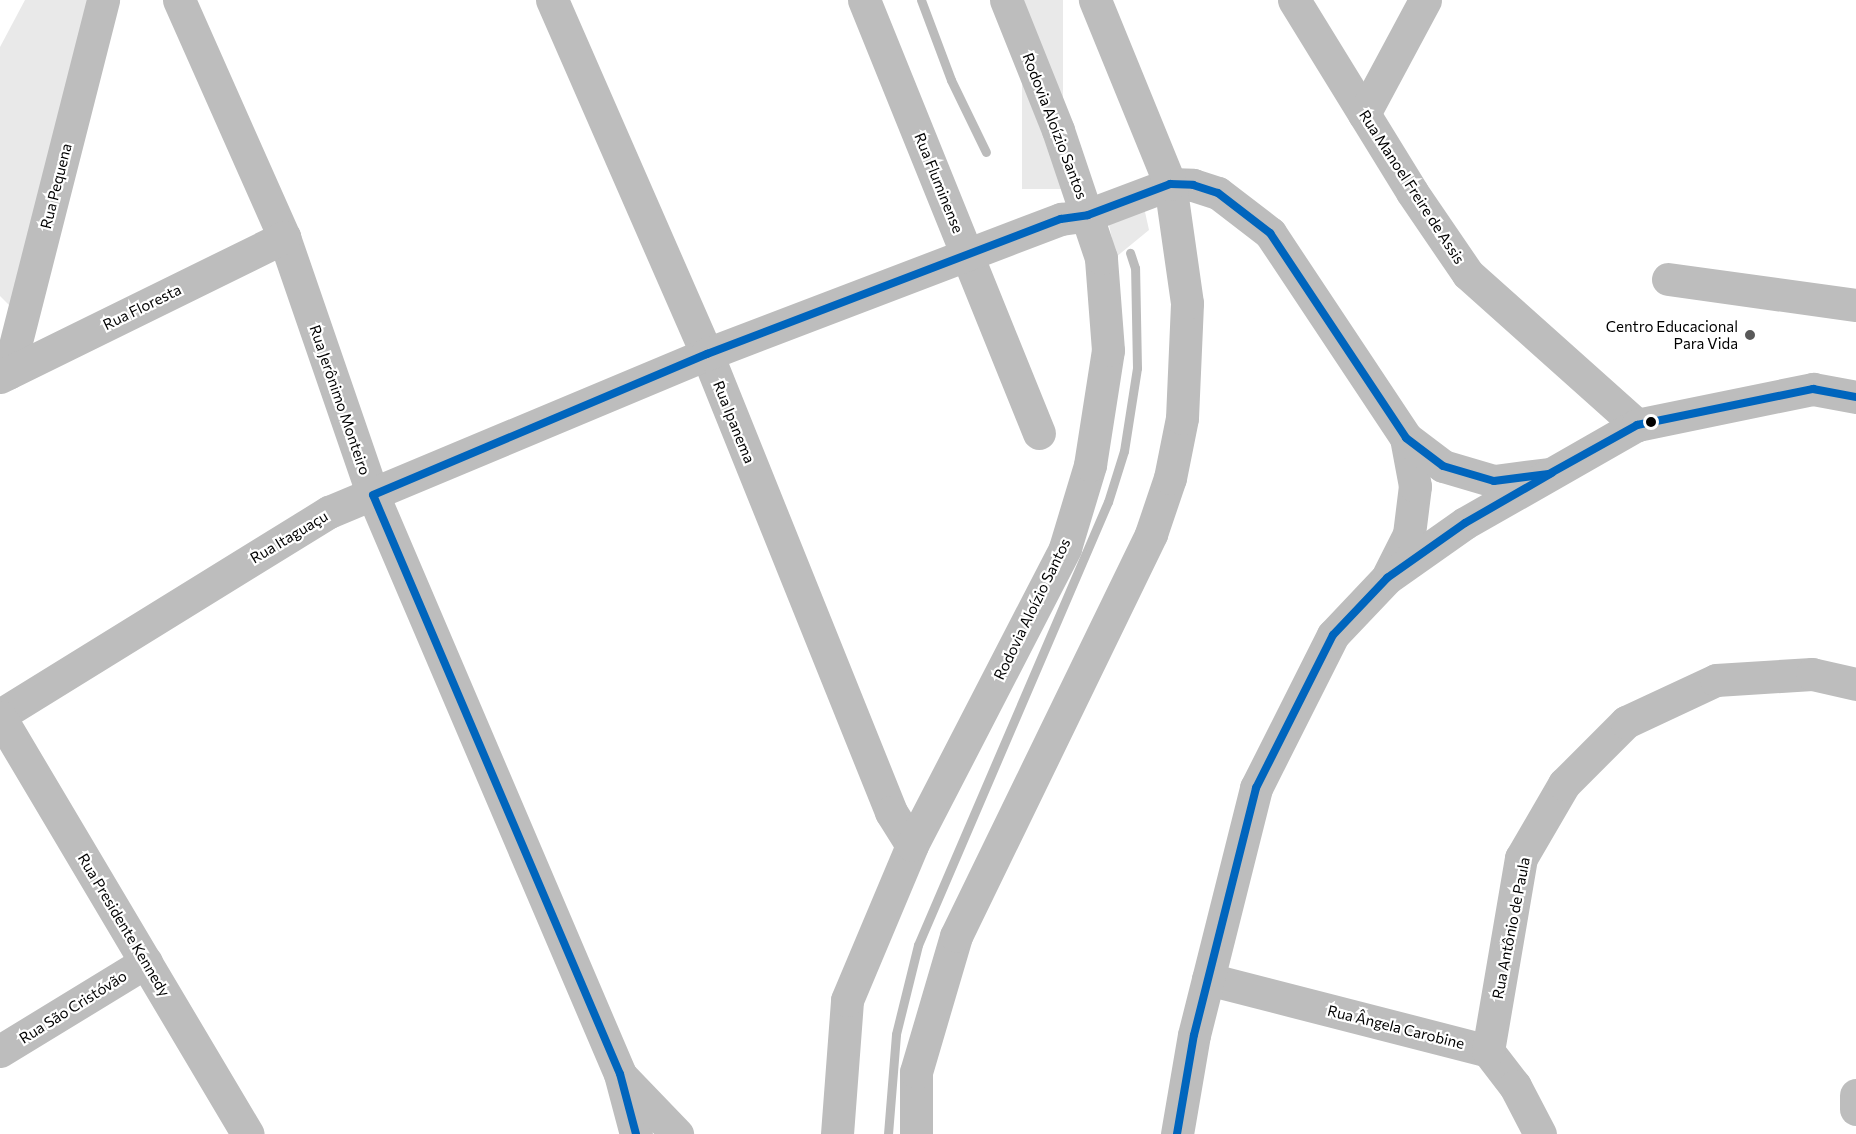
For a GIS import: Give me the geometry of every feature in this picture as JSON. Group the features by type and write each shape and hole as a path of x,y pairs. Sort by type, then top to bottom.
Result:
{"street":[{"name":"Rua Pequena","path":"4,375 103,0"},
{"name":"Rua Jerônimo Monteiro","path":"179,0 284,237 373,495 620,1074 636,1134"},
{"name":"Rua Ipanema","path":"552,0 707,354 891,812 912,845"},
{"name":"Rua Fluminense","path":"864,0 970,256 1039,433"},
{"name":"Rodovia Aloízio Santos","path":"837,1134 847,1000 912,845 1065,548 1090,465 1108,350 1101,258 1088,215 1006,0"},
{"path":"916,1134 916,1072 957,936 1151,534 1170,478 1182,418 1187,303 1170,184 1095,0"},
{"name":"Rua Manoel Freire de Assis","path":"1294,0 1468,274 1637,425"},
{"path":"1365,114 1421,7 1447,0"},
{"name":"Rua Itaguaçu","path":"0,716 329,512 707,354 970,256 1060,219 1088,215 1170,184 1193,185 1218,193 1270,233 1406,438 1443,466 1494,481 1549,474"},
{"name":"Rua Floresta","path":"4,375 284,237"},
{"path":"1668,279 1856,305"},
{"path":"1177,1134 1208,979 1256,788 1333,635 1387,578 1464,523 1637,425 1813,389 1856,397"},
{"name":"Rua Itaguaçu","path":"1387,578 1410,525 1415,486 1406,438"},
{"name":"Rua Antônio de Paula","path":"1488,1051 1521,858 1564,784 1626,722 1716,680 1812,674 1856,684"},
{"name":"Rua Presidente Kennedy","path":"0,716 249,1134"},
{"name":"Rua São Cristóvão","path":"0,1052 146,962"},
{"name":"Rua Ângela Carobine","path":"1208,979 1488,1051"},
{"path":"1488,1051 1515,1086 1540,1134"},
{"path":"620,1074 677,1134"},
{"path":"1856,1095 1856,1109"}],"shaded area":[{"path":"25,0 90,0 10,306 0,296 0,47"},
{"path":"1022,0 1063,0 1063,189 1022,189"},
{"path":"1141,194 1149,230 1116,257 1106,211"}],"waterway":[{"path":"921,0 951,80 986,152"},
{"path":"888,1134 896,1034 918,945 1108,502 1124,451 1137,368 1135,268 1130,253"}],"transit line":[{"path":"636,1134 620,1074 373,495 707,354 1061,219 1088,215 1170,184 1193,185 1218,193 1270,233 1406,438 1443,466 1494,481 1549,474 1637,425 1813,389 1856,397"},
{"path":"1177,1134 1194,1035 1256,788 1333,635 1387,578 1465,523 1552,473"}],"place":[{"name":"Centro Educacional Para Vida","path":"1750,335"}]}
